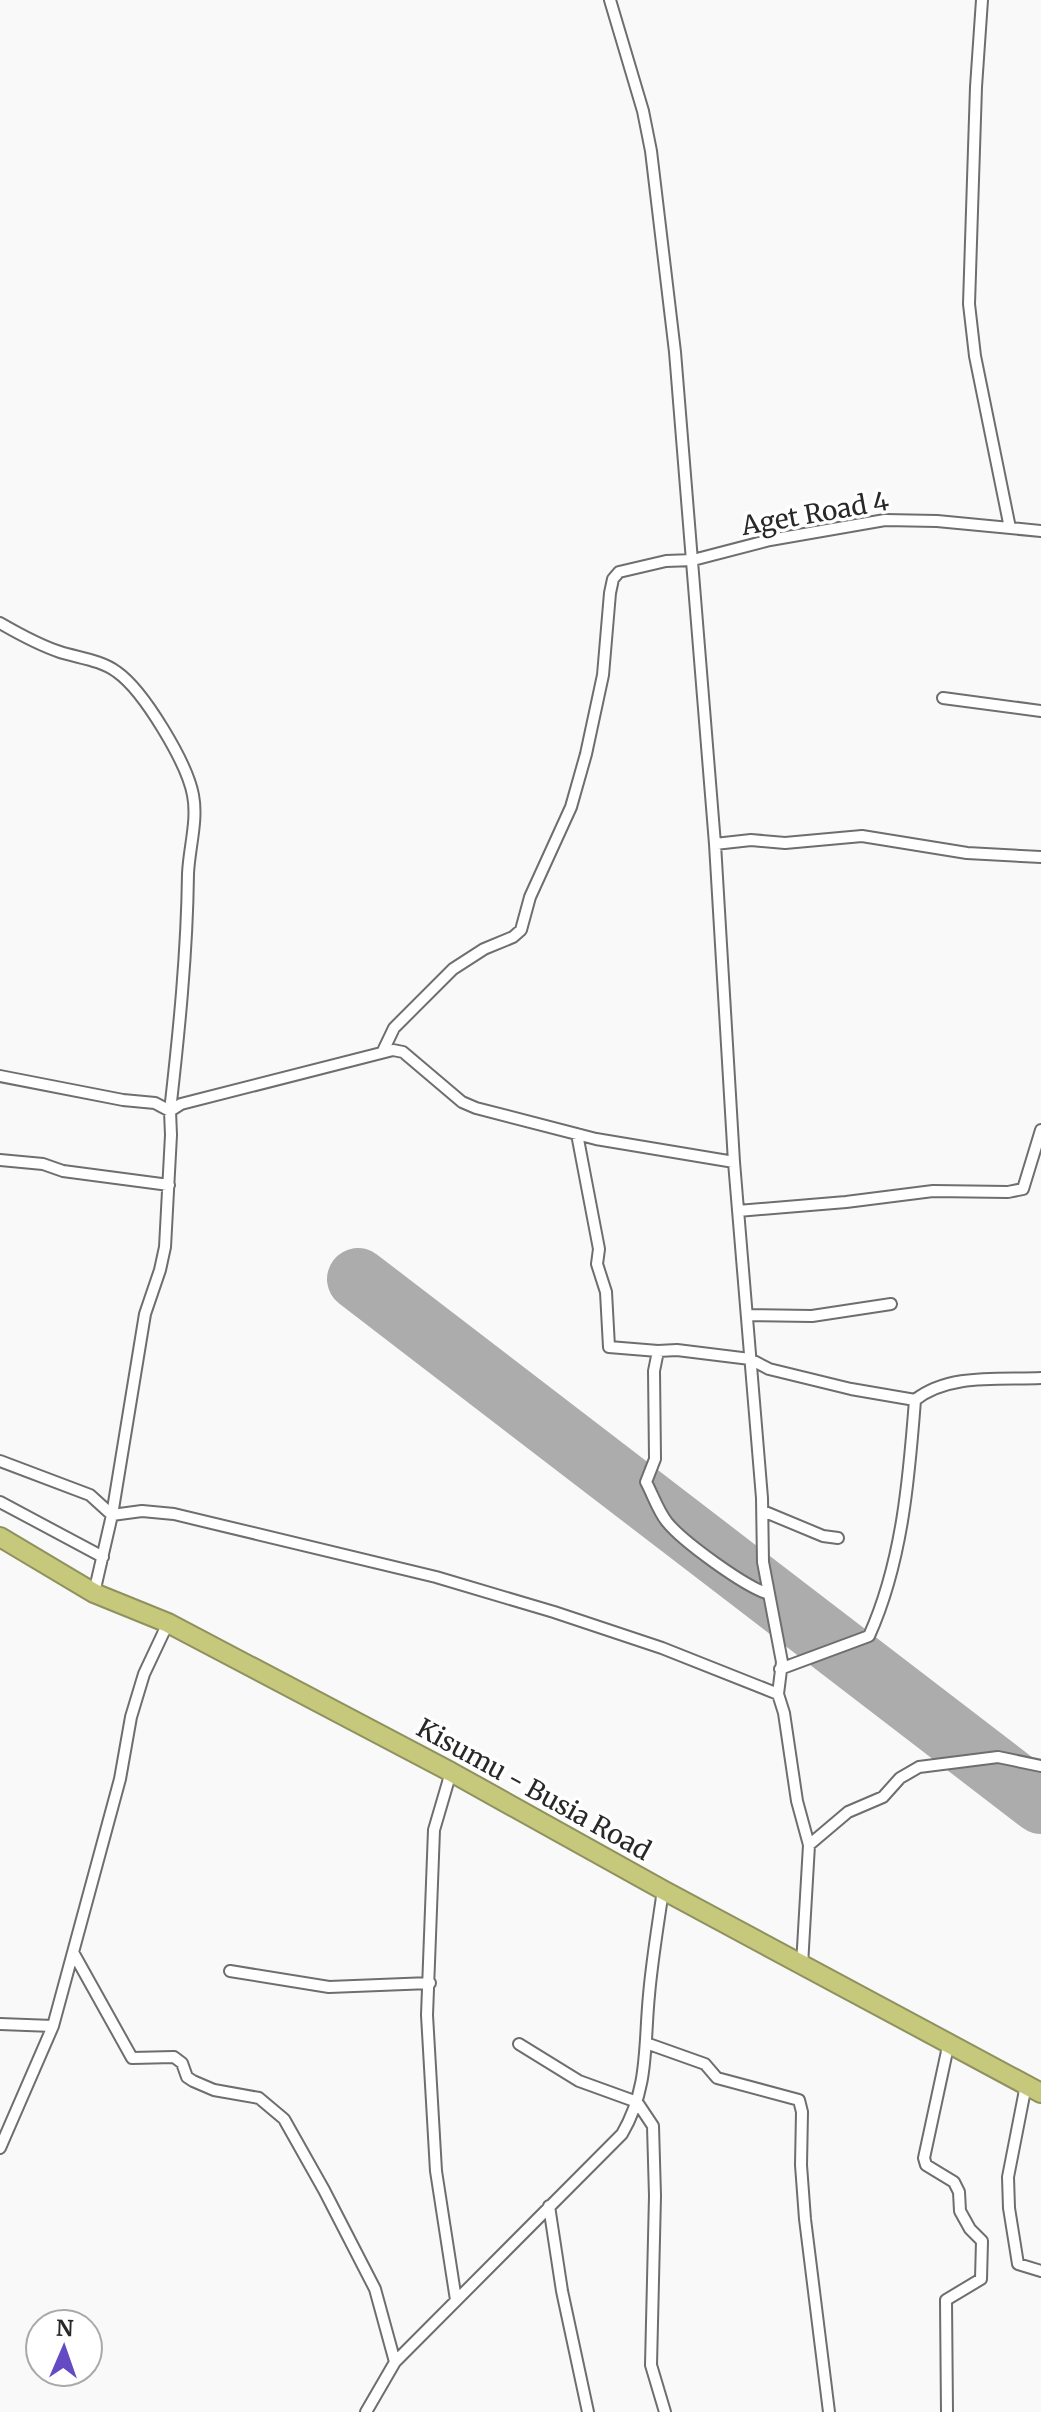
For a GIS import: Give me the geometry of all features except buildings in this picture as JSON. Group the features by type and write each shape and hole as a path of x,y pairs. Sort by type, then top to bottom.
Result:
{"highway":[{"name":"Kisumu - Busia Road","path":"0,1537 94,1593 168,1623 451,1772 1034,2089"}],"street":[{"path":"610,0 643,111 651,151 675,352 715,844 734,1162 763,1511 763,1562 782,1662 778,1694 797,1801 809,1845 802,1965"},
{"path":"982,0 969,304 975,356 1010,528"},
{"name":"Aget Road 4","path":"383,1051 394,1028 453,969 521,930 530,897 571,807 586,754 598,710 613,579 619,572 666,561 693,560 770,540 885,520 937,521 1041,531"},
{"path":"0,623 43,645 101,664 120,674 163,730 191,786 194,818 188,873 188,927 170,1111 165,1247 145,1314 112,1515 94,1593"},
{"path":"943,698 1041,711"},
{"path":"715,844 751,840 785,843 862,836 967,853 1041,857"},
{"path":"170,1111 181,1104 383,1051 403,1052 462,1102 577,1134 734,1162"},
{"path":"0,1076 123,1100 155,1103 170,1111"},
{"path":"738,1211 933,1191 1008,1192 1023,1189 1037,1160 1041,1130"},
{"path":"577,1134 599,1249 597,1264 606,1292 609,1347 677,1350 750,1359 769,1369 851,1389 915,1400"},
{"path":"0,1160 169,1185"},
{"path":"749,1315 812,1316 891,1304"},
{"path":"658,1351 654,1371 655,1459 646,1482 666,1521 734,1575 769,1594"},
{"path":"780,1669 869,1636 881,1610 896,1556 910,1465 915,1400 929,1389 974,1379 1041,1378"},
{"path":"0,1461 90,1495 112,1515 142,1511 174,1514 436,1577 662,1648 778,1694"},
{"path":"0,1502 103,1557"},
{"path":"763,1511 823,1536 838,1538"},
{"path":"0,2148 53,2026 120,1779 131,1717 144,1674 168,1623"},
{"path":"809,1845 848,1812 883,1797 900,1778 919,1767 998,1757 1041,1766"},
{"path":"451,1772 433,1841 427,2015 436,2171 456,2300"},
{"path":"366,2412 395,2362 622,2134 637,2102 645,2068 650,1978 663,1890"},
{"path":"74,1954 132,2058 174,2057 182,2063 187,2077 193,2081 214,2090 259,2098 284,2119 375,2289 395,2362"},
{"path":"230,1971 329,1987 430,1983"},
{"path":"0,2024 53,2026"},
{"path":"947,2412 946,2300 981,2279 982,2266 982,2241 970,2229 960,2211 959,2192 954,2182 926,2165 924,2158 949,2042"},
{"path":"646,2043 705,2064 717,2078 799,2100 805,2219 829,2412"},
{"path":"519,2044 579,2081 637,2102 653,2126 655,2196 651,2365 665,2412"},
{"path":"1034,2089 1010,2159 1009,2208 1018,2264 1041,2271"},
{"path":"549,2206 562,2291 588,2412"}],"runway":[{"path":"358,1279 1041,1803"}]}
